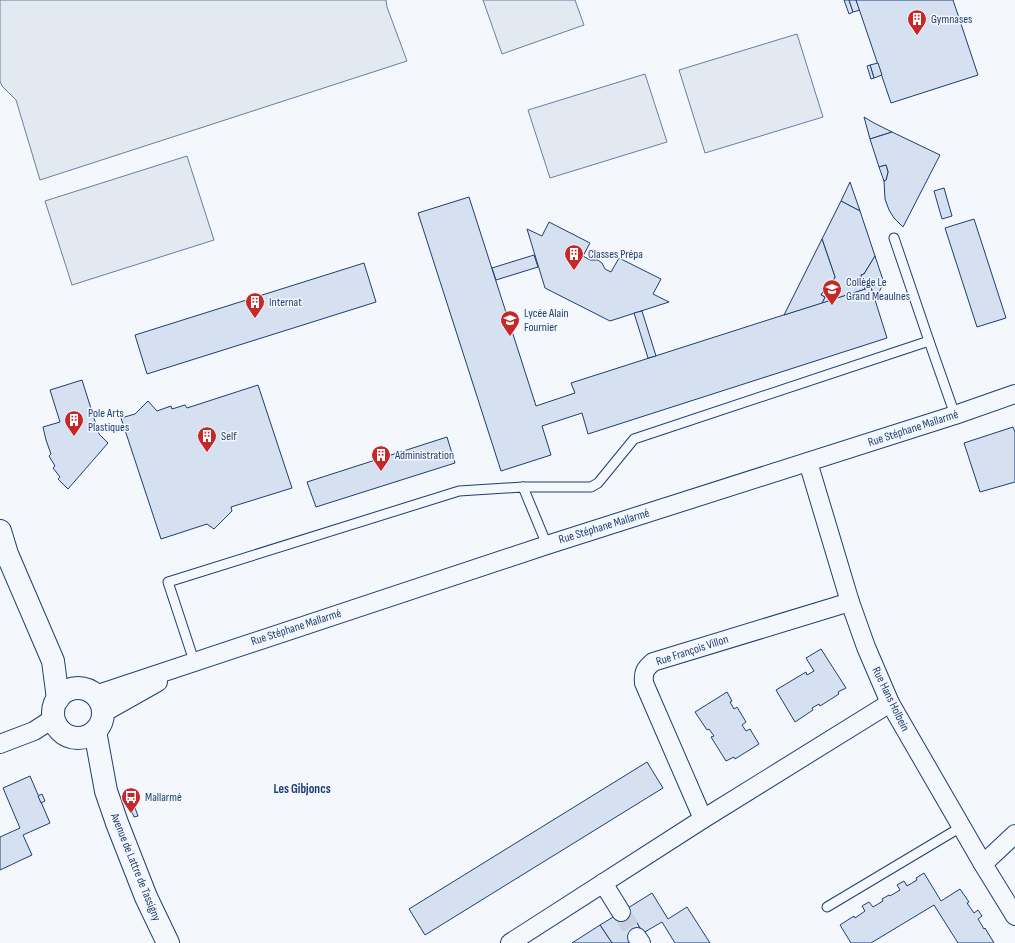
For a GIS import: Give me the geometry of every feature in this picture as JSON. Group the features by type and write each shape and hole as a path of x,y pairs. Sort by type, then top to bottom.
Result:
{"main road":[{"name":"Avenue de Lattre de Tassigny","path":"0,531 7,554 54,660 93,707 106,791 146,897 168,943"},
{"name":"Avenue de Lattre de Tassigny","path":"54,660 60,720 106,791"},
{"path":"70,689 93,707 90,735 77,738 60,720 63,693 70,689"}],"street":[{"name":"Rue Stéphane Mallarmé","path":"93,707 194,661 547,544 955,415 1015,394"},
{"name":"Rue Hans Holbein","path":"808,462 850,602 866,647 890,703 961,827 1015,916"},
{"name":"Rue François Villon","path":"703,819 644,683 644,675 647,668 653,662 850,602"},
{"path":"510,943 703,819 890,703"},
{"path":"0,744 60,720"},
{"path":"983,864 1015,834"},
{"path":"603,883 621,912"}],"lane":[{"path":"894,238 928,341 955,415"},
{"path":"194,661 168,582 459,491 591,487 598,483 634,439 928,341"},
{"path":"523,488 547,544"},
{"path":"827,907 961,827"}],"shaded area":[{"path":"0,0 386,0 387,7 407,61 40,180 16,100 2,86 0,81"},
{"path":"483,0 575,0 584,25 502,54"},
{"path":"797,34 823,117 705,153 679,70"},
{"path":"645,74 667,142 550,178 528,110"},
{"path":"187,156 214,240 72,285 45,201"}],"building":[{"path":"844,0 849,0 853,12 849,14"},
{"path":"849,0 856,0 860,10 853,12"},
{"name":"Gymnases","path":"856,0 953,0 978,75 891,103"},
{"path":"878,63 882,75 874,78 870,65"},
{"path":"870,65 874,78 871,79 867,66"},
{"path":"864,117 874,123 892,132 870,139"},
{"path":"892,132 940,155 903,227 894,218 889,210 885,199 884,181 886,180 888,172 886,165 879,167 870,139"},
{"path":"886,165 888,172 886,180 884,181 879,167"},
{"path":"850,182 860,211 841,201"},
{"path":"944,188 952,216 942,219 934,191"},
{"path":"469,197 536,406 575,393 571,383 871,287 887,338 588,434 582,413 542,426 551,455 501,471 418,213"},
{"path":"841,201 860,211 875,256 864,274 861,275 865,289 822,303 825,297 821,295 824,290 828,291 835,277 822,239"},
{"path":"974,219 1006,318 977,327 945,228"},
{"name":"Classes Prépa","path":"549,222 590,243 583,256 590,260 598,260 602,263 605,269 611,272 619,258 661,279 653,294 669,302 610,321 545,288 527,229 542,236"},
{"path":"822,239 835,277 828,291 824,290 821,295 825,297 822,303 784,315"},
{"path":"534,255 538,267 496,280 492,268"},
{"path":"875,256 884,283 875,299 871,287 865,289 861,275 864,274"},
{"name":"Internat","path":"364,263 376,302 147,374 135,335"},
{"path":"642,311 656,356 648,358 634,313"},
{"name":"Pole Arts Plastiques","path":"82,380 99,434 108,443 68,489 58,479 60,477 53,468 55,466 49,456 51,454 43,427 60,422 50,390"},
{"name":"Self","path":"258,385 292,488 231,507 232,511 214,529 207,524 161,539 121,418 135,414 148,401 157,411 171,406 172,409 185,405 187,408"},
{"path":"1013,427 1015,432 1015,482 980,492 964,443"},
{"name":"Administration","path":"447,437 455,463 316,507 307,482"},
{"path":"821,649 846,688 838,692 839,694 820,706 819,704 812,708 813,710 795,722 776,690 806,672 807,675 814,671 806,658"},
{"path":"727,692 734,709 737,707 746,722 742,725 746,731 750,729 759,744 735,759 734,757 726,761 711,737 714,736 709,729 707,730 695,712"},
{"path":"647,762 663,788 425,935 409,909"},
{"path":"30,776 50,823 23,835 32,855 0,870 0,837 20,828 3,788"},
{"path":"42,794 45,801 41,803 38,796"},
{"path":"134,805 138,816 134,817 130,807"},
{"path":"924,873 941,901 960,889 969,902 967,903 974,913 978,910 982,916 978,919 994,943 958,943 934,905 871,943 851,943 840,925 854,916 855,918 865,911 862,906 869,902 873,907 883,901 882,899 900,890 897,885 904,881 907,886 917,880 916,878"},
{"path":"652,893 668,919 687,907 710,943 675,943 662,922 643,933 628,908"},
{"path":"628,908 643,933 628,943 612,943 600,925"},
{"path":"600,925 612,943 572,943"}],"tunnel":[{"path":"621,912 637,937"}],"place":[{"name":"Gymnases","path":"917,36"},
{"name":"Classes Prépa","path":"574,271"},
{"name":"Collège Le Grand Meaulnes","path":"832,306"},
{"name":"Internat","path":"255,319"},
{"name":"Lycée Alain Fournier","path":"510,337"},
{"name":"Pole Arts Plastiques","path":"74,437"},
{"name":"Self","path":"207,453"},
{"name":"Administration","path":"381,472"},
{"name":"Mallarmé","path":"131,814"}],"district":[{"name":"Les Gibjoncs","path":"302,788"}]}
